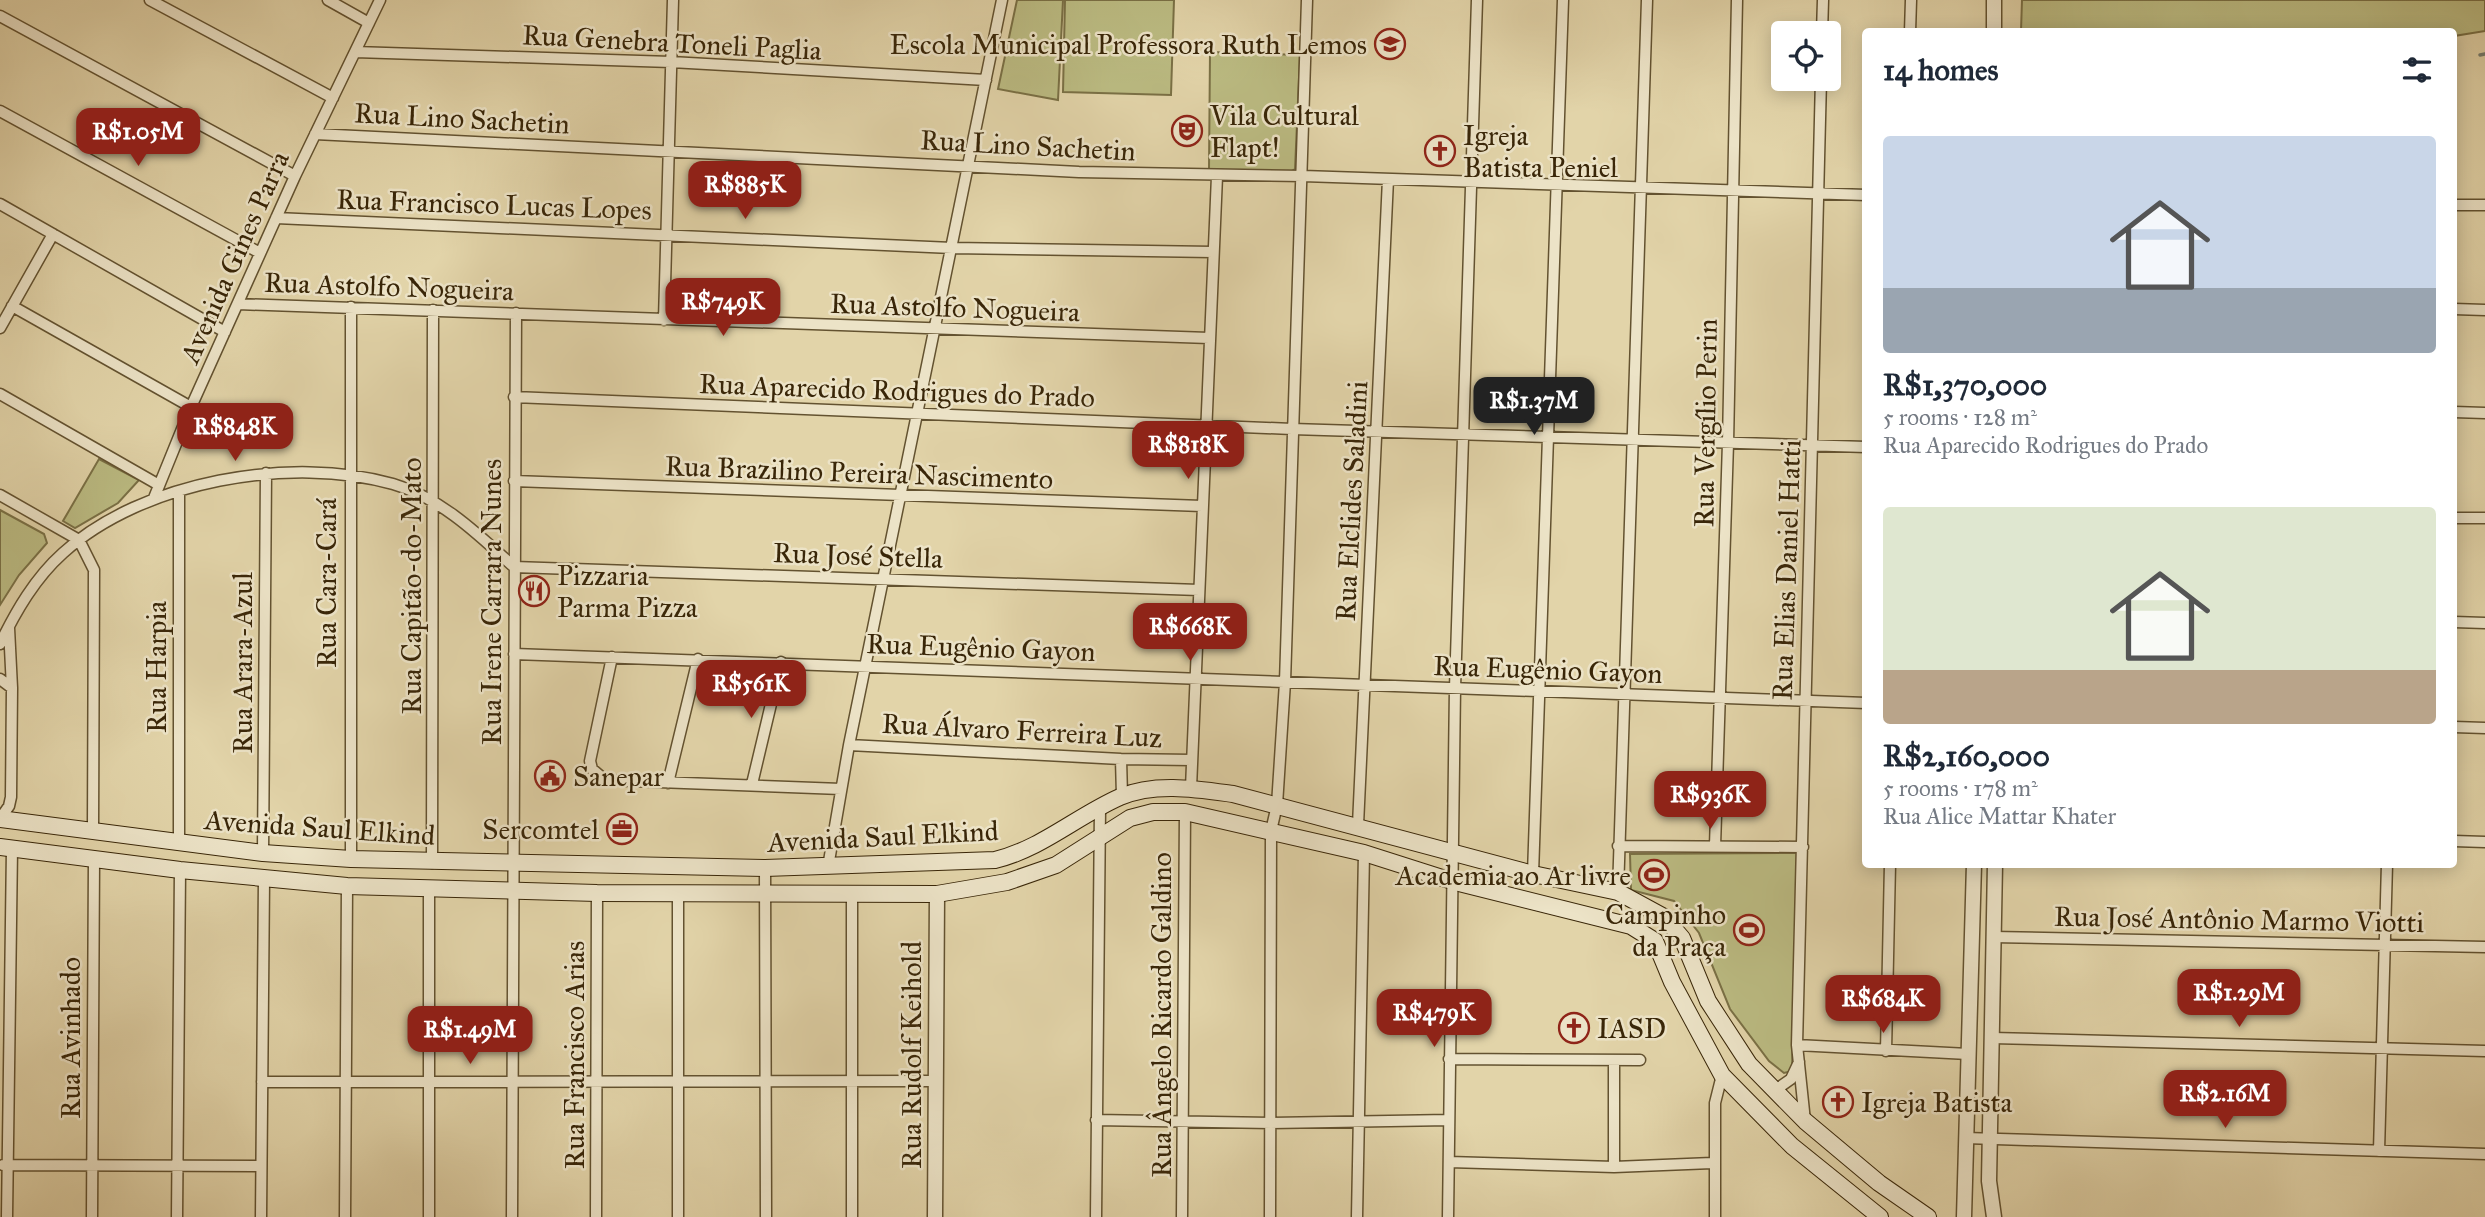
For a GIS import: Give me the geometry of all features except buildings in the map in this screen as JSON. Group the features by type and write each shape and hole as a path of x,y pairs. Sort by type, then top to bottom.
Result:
{"main road":[{"name":"Avenida Saul Elkind","path":"0,819 263,853 351,859 513,865 765,868 995,860 1016,855 1122,796 1154,789 1191,788 1277,805 1533,874 1618,892 1664,917 1682,938 1708,1001 1749,1064 1805,1121 1879,1183 1927,1217"},
{"name":"Avenida Saul Elkind","path":"6,847 180,870 347,886 597,893 766,891 937,894 1007,882 1044,870 1130,818 1153,812 1185,812 1364,853 1455,881 1631,926 1655,941 1669,974 1722,1075 1792,1146 1880,1217"},
{"path":"1669,974 1692,963"}],"street":[{"path":"150,0 333,98"},
{"path":"328,0 369,23"},
{"name":"Avenida Gines Parra","path":"154,498 191,407 260,253 380,0"},
{"path":"664,320 673,0"},
{"path":"828,867 849,745 868,665 934,330 971,166 1002,0"},
{"path":"1270,1217 1271,831 1277,805 1285,682 1307,0"},
{"path":"1448,1217 1461,434 1477,0"},
{"path":"1533,874 1563,0"},
{"path":"1618,892 1647,0"},
{"name":"Rua Vergílio Perin","path":"1715,846 1728,443 1737,0"},
{"path":"1822,21 1823,0"},
{"path":"1910,28 1911,0"},
{"path":"1994,0 1994,28"},
{"path":"0,16 295,176"},
{"name":"Rua Genebra Toneli Paglia","path":"355,52 671,62 986,80"},
{"name":"Rua Elias Daniel Hatti","path":"1805,1121 1797,1045 1821,91"},
{"path":"0,111 260,253"},
{"name":"Rua Lino Sachetin","path":"315,134 1217,176 1303,176 1862,195"},
{"path":"1191,788 1217,176"},
{"name":"Rua Elclides Saladini","path":"1358,825 1388,179"},
{"path":"0,204 225,332"},
{"path":"2457,205 2485,205"},
{"name":"Rua Francisco Lucas Lopes","path":"276,218 665,233 952,248 1213,252"},
{"path":"0,328 53,234"},
{"name":"Rua Astolfo Nogueira","path":"238,304 1209,338"},
{"path":"12,306 191,407"},
{"name":"Rua Cara-Cará","path":"351,307 348,474 351,859"},
{"path":"2457,309 2485,310"},
{"name":"Rua Capitão-do-Mato","path":"432,863 435,502 433,310"},
{"name":"Rua Irene Carrara Nunes","path":"512,1217 516,313"},
{"path":"0,394 159,485"},
{"name":"Rua Aparecido Rodrigues do Prado","path":"514,397 1292,429 1862,447"},
{"path":"2457,412 2485,413"},
{"path":"0,645 9,625 41,576 79,540 106,522 154,498 266,473 348,474 394,484 435,502 473,530 514,567"},
{"name":"Rua Arara-Azul","path":"263,853 266,473"},
{"name":"Rua Brazilino Pereira Nascimento","path":"514,481 1202,506"},
{"name":"Rua Harpia","path":"178,842 179,493"},
{"path":"0,495 79,540 94,570 93,830"},
{"path":"2457,518 2485,518"},
{"name":"Rua José Stella","path":"514,567 1199,590"},
{"path":"2457,622 2485,623"},
{"path":"0,819 7,811 11,797 12,688 9,625"},
{"name":"Rua Eugênio Gayon","path":"514,653 1862,703"},
{"path":"612,657 590,761 592,769 606,780 841,789"},
{"path":"668,783 698,659"},
{"path":"752,784 781,662"},
{"path":"0,679 12,688"},
{"path":"2457,727 2485,728"},
{"name":"Rua Álvaro Ferreira Luz","path":"849,745 1121,760 1192,760"},
{"path":"1121,760 1122,796"},
{"path":"1096,1217 1100,808"},
{"name":"Rua Ângelo Ricardo Galdino","path":"1182,1217 1185,812"},
{"path":"2457,841 2485,842"},
{"path":"1618,846 1803,847"},
{"path":"6,847 4,1165 7,1217"},
{"path":"1357,1217 1364,853"},
{"name":"Rua Avinhado","path":"92,1217 94,859"},
{"path":"765,868 766,1217"},
{"path":"1885,1051 1890,868"},
{"path":"1964,1217 1974,868"},
{"path":"1994,1217 1989,1181 1995,868"},
{"path":"2379,1151 2387,868"},
{"path":"177,1217 180,870"},
{"path":"261,1217 264,879"},
{"path":"345,1217 347,886"},
{"path":"429,889 429,1217"},
{"name":"Rua Francisco Arias","path":"596,1217 597,893"},
{"path":"678,893 678,1217"},
{"path":"852,893 852,1217"},
{"name":"Rua Rudolf Keihold","path":"935,1217 937,894"},
{"name":"Rua José Antônio Marmo Viotti","path":"1993,937 2485,947"},
{"path":"1992,1038 2485,1051"},
{"path":"1797,1045 1968,1054"},
{"path":"1450,1059 1640,1060"},
{"path":"1614,1060 1614,1167"},
{"path":"1774,1091 1791,1079 1799,1062"},
{"path":"1715,1217 1715,1103 1722,1075"},
{"path":"262,1082 598,1082 678,1079 935,1081"},
{"path":"1096,1120 1270,1123 1449,1119"},
{"path":"1965,1138 2485,1154"},
{"path":"1449,1162 1614,1167 1713,1163"},
{"path":"4,1165 260,1166"}],"green space":[{"path":"1017,0 1063,0 1058,100 998,89"},
{"path":"1065,0 1174,0 1171,95 1063,92"},
{"path":"2022,0 2485,0 2485,31 2457,36 2457,28 2021,28"},
{"path":"1210,52 1300,55 1295,169 1286,174 1209,169"},
{"path":"99,459 139,480 118,503 75,528 63,521"},
{"path":"0,510 44,534 47,543 19,575 0,605"},
{"path":"1797,853 1792,1071 1784,1073 1769,1061 1730,1009 1699,933 1674,901 1631,890 1630,854"}],"waterway":[{"path":"2480,55 2485,54"}],"place":[{"name":"Escola Municipal Professora Ruth Lemos","path":"1390,44"},
{"name":"Vila Cultural Flapt!","path":"1187,131"},
{"name":"Igreja Batista Peniel","path":"1440,151"},
{"name":"Pizzaria Parma Pizza","path":"534,591"},
{"name":"Sanepar","path":"550,776"},
{"name":"Sercomtel","path":"622,829"},
{"name":"Academia ao Ar livre","path":"1654,875"},
{"name":"Campinho da Praça","path":"1749,930"},
{"name":"IASD","path":"1574,1028"},
{"name":"Igreja Batista","path":"1838,1102"}]}
